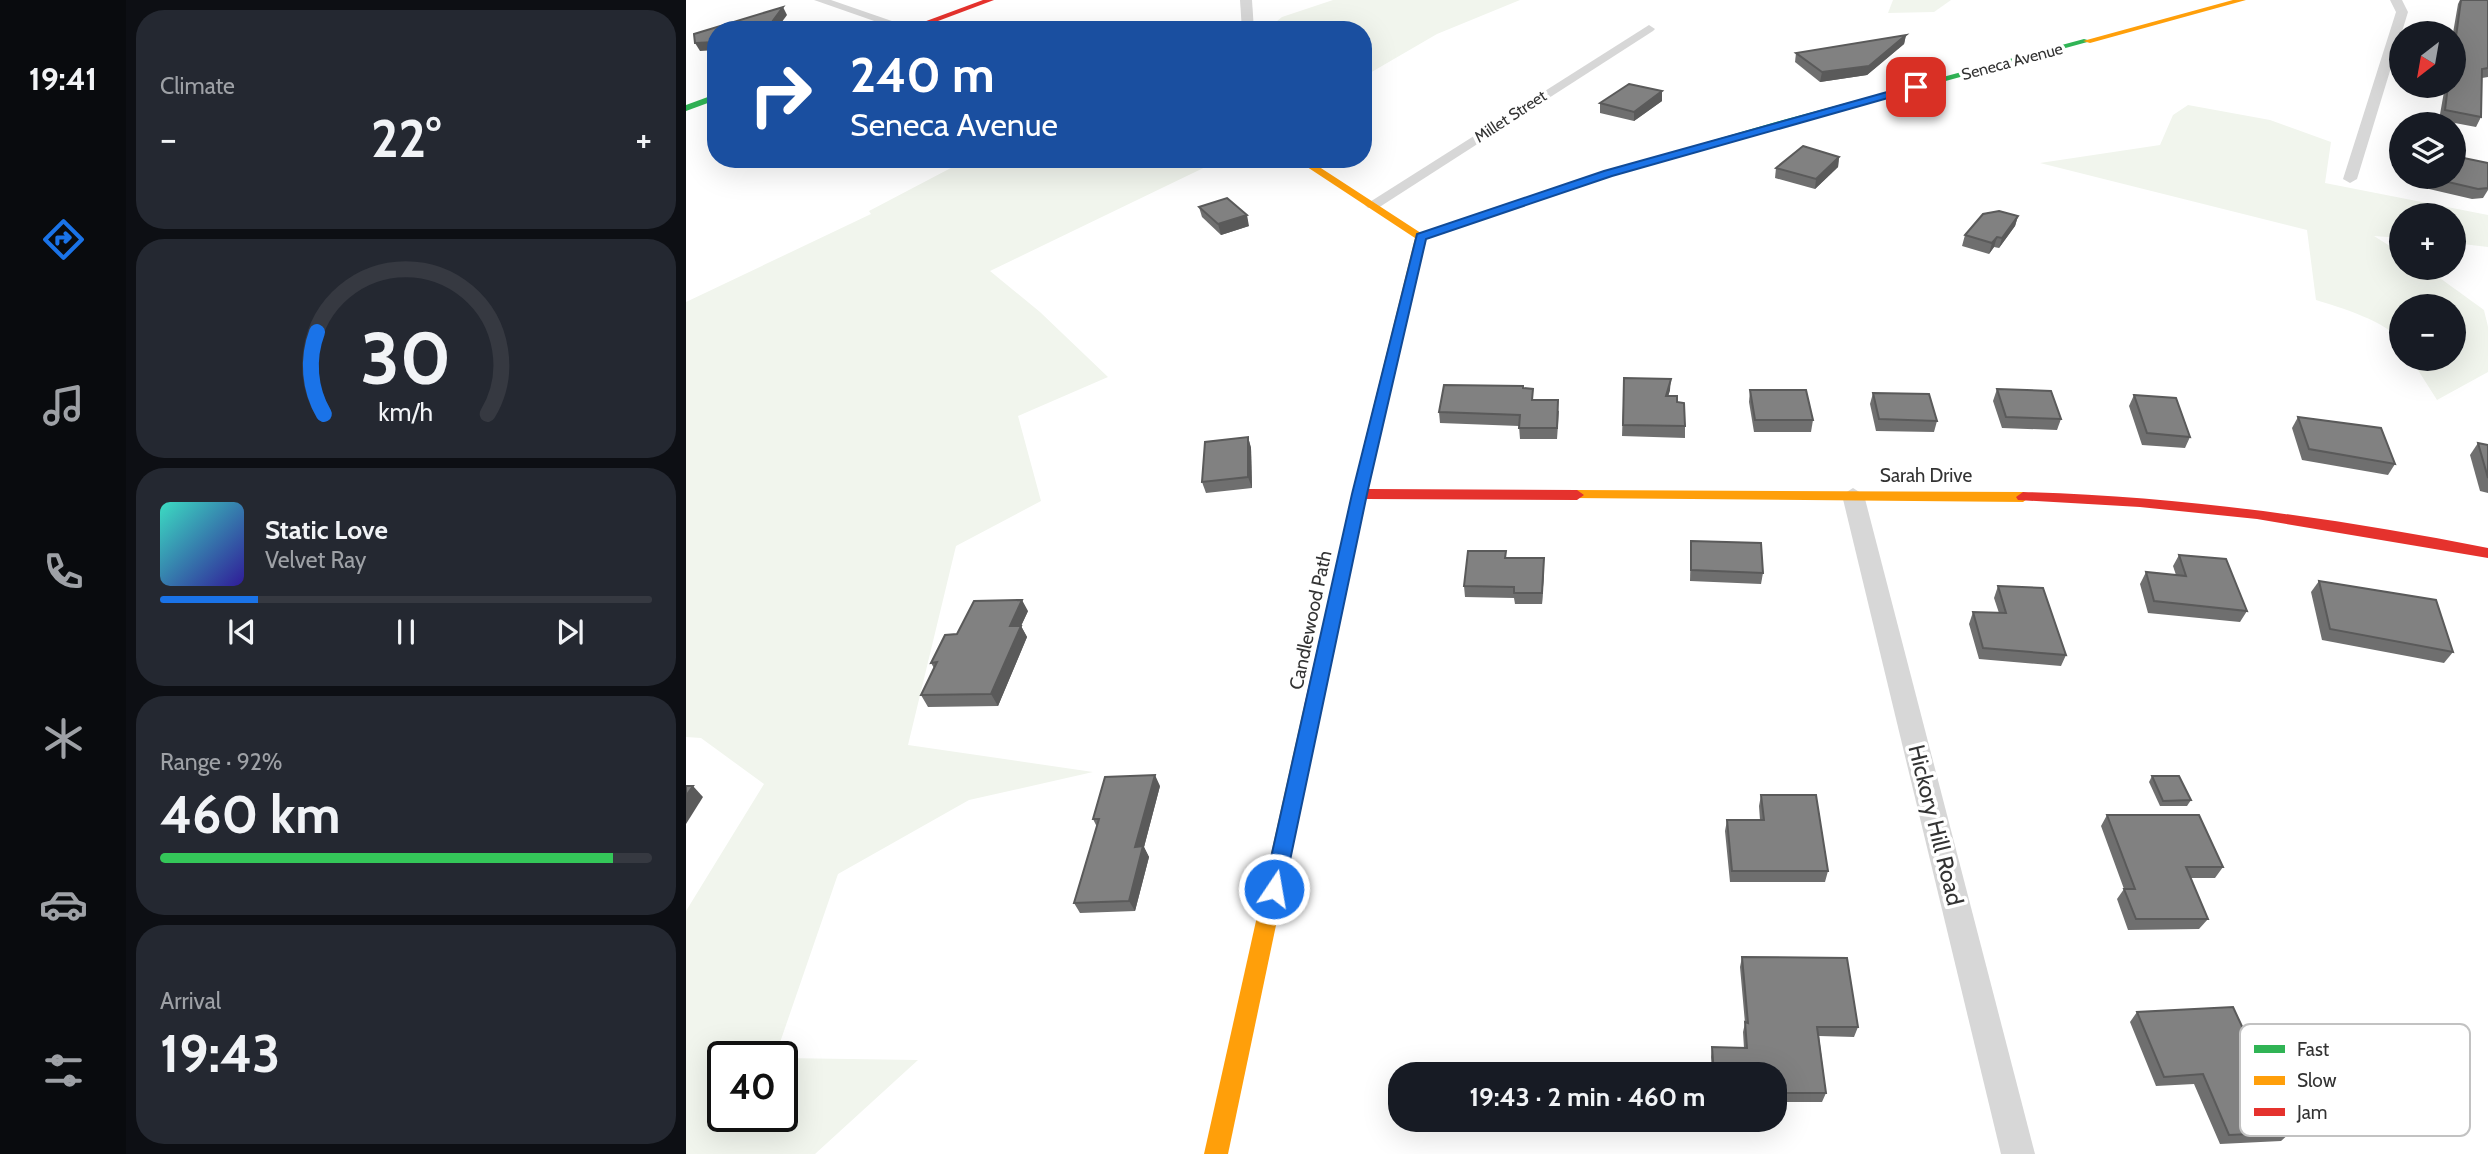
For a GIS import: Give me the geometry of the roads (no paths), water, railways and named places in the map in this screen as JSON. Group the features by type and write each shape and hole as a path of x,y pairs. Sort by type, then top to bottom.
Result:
{"street":[{"path":"820,0 883,21"},
{"path":"930,21 990,0"},
{"path":"1246,0 1247,21"},
{"name":"Seneca Avenue","path":"1421,237 1633,166 2242,0"},
{"path":"2350,179 2402,12 2396,0"},
{"name":"Millet Street","path":"1373,205 1649,29"},
{"path":"686,108 707,100"},
{"path":"1314,168 1421,237"},
{"name":"Candlewood Path","path":"1216,1154 1359,494 1421,237"},
{"name":"Sarah Drive","path":"1359,494 2056,497 2220,510 2362,528 2488,553"},
{"name":"Hickory Hill Road","path":"1853,495 2018,1154"}]}
